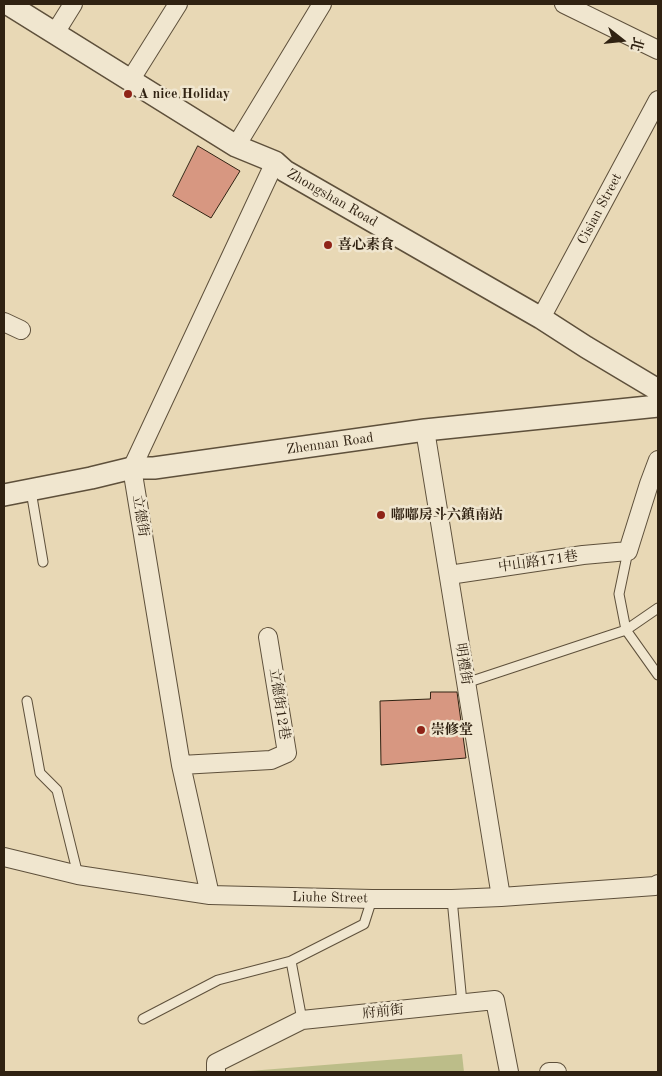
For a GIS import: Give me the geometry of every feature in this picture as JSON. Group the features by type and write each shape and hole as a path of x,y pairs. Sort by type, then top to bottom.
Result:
{"street":[{"name":"Zhongshan Road","path":"8,4 236,146 274,162 285,171 541,318 658,390"},
{"path":"56,33 73,4"},
{"path":"131,79 178,4"},
{"path":"236,146 322,4"},
{"path":"564,4 658,50"},
{"name":"Cisian Street","path":"541,318 658,100"},
{"path":"132,468 274,162"},
{"path":"4,322 21,330"},
{"name":"Zhennan Road","path":"4,495 132,468 154,468 426,430 658,406"},
{"name":"明禮街","path":"426,430 501,897"},
{"path":"628,551 658,460"},
{"name":"立德街","path":"132,468 180,765 210,895"},
{"name":"中山路171巷","path":"449,575 583,555 628,551"},
{"name":"立德街12巷","path":"180,765 271,760 287,753 268,637"},
{"name":"Liuhe Street","path":"4,857 78,875 210,895 452,899 655,886 658,884"},
{"name":"府前街","path":"216,1072 216,1063 302,1020 495,1000 509,1072"},
{"path":"549,1072 557,1072"}],"lane":[{"path":"31,490 43,562"},
{"path":"628,551 619,594 626,630 658,675"},
{"path":"466,683 626,630 658,608"},
{"path":"27,701 40,773 57,790 78,875"},
{"path":"142,1019 218,980 291,961 364,924 372,899"},
{"path":"452,899 462,1003"},
{"path":"291,961 302,1020"}],"green space":[{"path":"462,1054 464,1072 237,1072"}],"building":[{"path":"198,146 240,171 211,218 173,196"},
{"name":"崇修堂","path":"431,692 457,692 466,758 381,765 380,701 430,699"}],"place":[{"name":"A nice Holiday","path":"128,94"},
{"name":"喜心素食","path":"328,245"},
{"name":"嘟嘟房斗六鎮南站","path":"381,515"},
{"name":"崇修堂","path":"421,730"}]}
